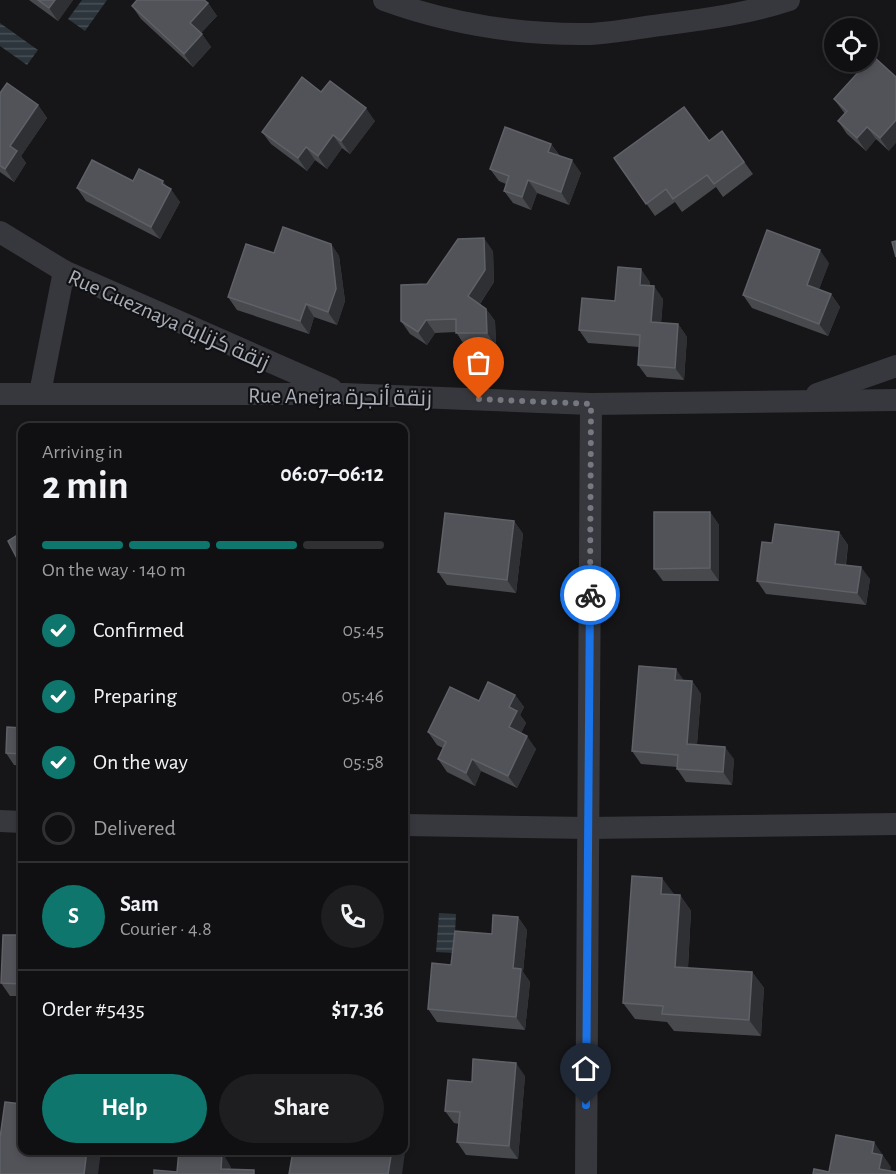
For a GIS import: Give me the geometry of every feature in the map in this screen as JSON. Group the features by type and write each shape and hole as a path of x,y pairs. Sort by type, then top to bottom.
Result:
{"street":[{"path":"384,0 420,13 470,24 512,30 592,34 700,20 789,0"},
{"name":"Rue Gueznaya زنقة كزناية","path":"0,232 64,271 283,370 344,394"},
{"path":"40,393 64,271"},
{"path":"802,400 896,366"},
{"name":"Rue Anejra زنقة أنجرة","path":"0,394 344,394 591,404 896,400"},
{"path":"586,1174 591,404"},
{"path":"0,822 18,822"},
{"path":"408,825 587,828 896,825"}],"shaded area":[{"path":"82,0 107,0 85,31 68,19"},
{"path":"0,23 38,50 27,65 0,46"},
{"path":"439,913 456,914 454,953 436,952"}],"building":[{"path":"38,0 55,0 49,8"},
{"path":"137,0 204,0 208,3 190,23 202,34 184,54 132,6"},
{"path":"878,61 896,77 896,120 880,138 867,127 857,138 838,121 847,111 834,99 858,72 878,72"},
{"path":"302,77 321,92 330,81 366,108 341,141 333,135 318,156 306,147 298,158 262,132"},
{"path":"7,83 38,105 10,146 17,151 5,169 0,166 0,93"},
{"path":"684,107 709,141 722,131 744,162 714,184 707,175 673,199 666,189 646,204 614,158"},
{"path":"505,127 551,144 548,152 572,160 561,192 528,180 522,197 504,191 509,176 490,169"},
{"path":"92,160 133,181 139,169 163,181 162,184 171,189 151,227 77,188"},
{"path":"283,227 331,244 336,289 328,312 306,304 300,321 228,297 246,244 274,253"},
{"path":"767,230 820,250 807,285 831,294 819,324 743,295"},
{"path":"484,238 485,270 468,296 486,309 487,333 456,333 456,319 426,320 418,332 401,321 401,285 427,284 458,239"},
{"path":"896,241 896,257 892,242"},
{"path":"618,267 641,269 640,285 654,286 651,322 678,324 675,368 638,365 640,335 579,330 582,298 615,301"},
{"path":"654,512 710,512 710,568 654,569"},
{"path":"445,513 514,521 507,580 438,572"},
{"path":"775,524 839,532 835,564 861,567 857,593 757,581 762,542 772,543"},
{"path":"18,535 18,560 8,541"},
{"path":"639,666 676,669 675,680 692,681 687,744 725,747 723,772 677,769 678,755 632,751"},
{"path":"488,682 515,695 509,707 517,711 509,727 527,736 508,776 472,759 466,773 438,759 446,742 428,732 450,687 479,701"},
{"path":"7,727 18,728 18,754 6,753"},
{"path":"632,876 662,878 661,894 680,895 675,967 752,972 749,1020 662,1014 663,1006 623,1003"},
{"path":"493,915 518,917 513,968 521,969 516,1017 428,1009 432,963 451,965 455,931 492,934"},
{"path":"3,935 18,935 18,984 1,983"},
{"path":"473,1059 516,1063 509,1146 457,1142 460,1112 445,1111 448,1080 472,1082"},
{"path":"5,1102 18,1104 18,1155 86,1155 84,1174 0,1174 0,1138"},
{"path":"836,1135 874,1142 872,1153 882,1155 879,1169 896,1172 896,1174 813,1174 814,1169 829,1172"},
{"path":"179,1155 222,1155 221,1169 254,1170 254,1174 154,1174 154,1170 177,1172"},
{"path":"292,1155 391,1155 388,1174 289,1174"}],"way so far":[{"path":"479,399 591,404 590,595"}],"route":[{"path":"586,1105 590,595"}]}
